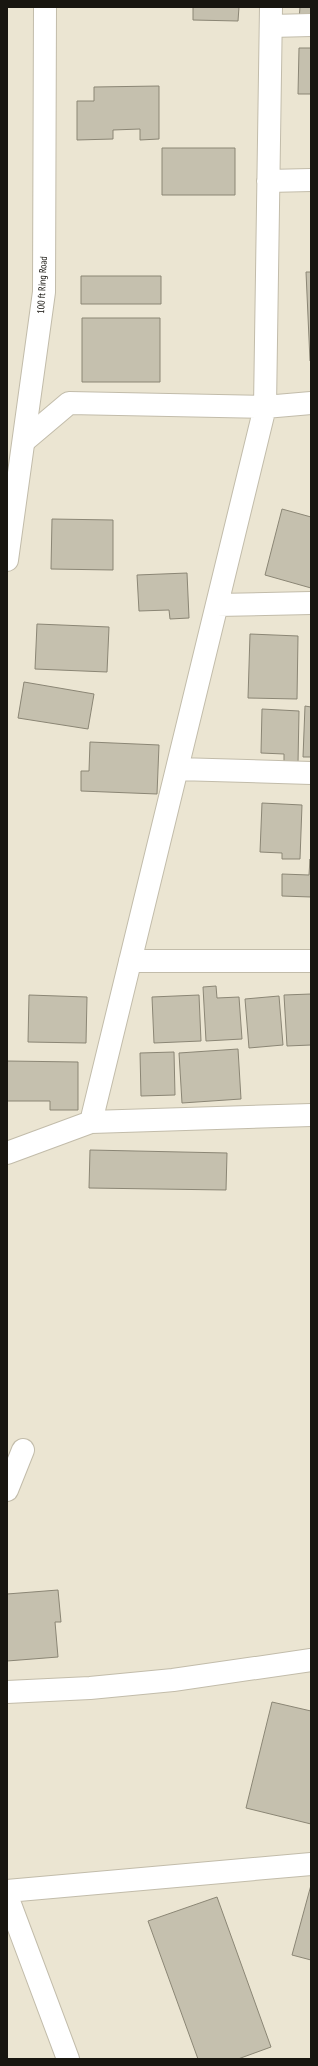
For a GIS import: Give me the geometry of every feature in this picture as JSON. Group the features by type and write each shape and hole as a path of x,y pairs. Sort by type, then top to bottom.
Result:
{"street":[{"name":"100 ft Ring Road","path":"7,560 16,443 44,292 45,7"},
{"path":"91,1122 265,407 271,16 311,25"},
{"path":"268,181 311,180"},
{"path":"16,443 69,403 265,407 311,403"},
{"path":"217,605 311,603"},
{"path":"177,769 311,773"},
{"path":"130,961 311,961"},
{"path":"7,1152 91,1122 311,1115"},
{"path":"7,1490 23,1450"},
{"path":"7,1692 90,1688 173,1680 311,1660"},
{"path":"7,1891 311,1864"},
{"path":"7,1896 68,2059"}],"building":[{"path":"193,7 239,7 238,21 193,20"},
{"path":"300,7 311,7 311,21 299,20"},
{"path":"299,48 311,48 311,94 298,94"},
{"path":"159,86 159,139 140,140 140,129 113,130 113,139 77,140 77,101 94,101 94,87"},
{"path":"162,148 235,148 235,195 162,195"},
{"path":"306,272 311,272 311,361 310,361"},
{"path":"81,276 161,276 161,304 81,304"},
{"path":"82,318 160,318 160,382 82,382"},
{"path":"282,509 311,517 311,588 265,575"},
{"path":"52,519 113,520 113,570 51,569"},
{"path":"187,573 189,618 170,619 169,610 139,611 137,575"},
{"path":"37,624 109,627 107,672 35,669"},
{"path":"250,634 298,636 297,699 248,698"},
{"path":"24,682 94,694 88,729 18,718"},
{"path":"305,706 311,707 311,757 303,757"},
{"path":"262,709 299,711 298,763 284,762 284,754 261,753"},
{"path":"90,742 159,745 157,794 81,791 81,771 89,771"},
{"path":"262,803 302,805 300,859 282,859 282,853 260,852"},
{"path":"310,859 311,897 282,896 282,874 309,875"},
{"path":"216,986 217,998 239,997 242,1039 206,1041 203,987"},
{"path":"311,994 311,1045 287,1046 284,995"},
{"path":"29,995 87,997 86,1043 28,1042"},
{"path":"199,995 201,1041 154,1043 152,997"},
{"path":"279,996 283,1045 249,1048 245,999"},
{"path":"238,1049 241,1099 182,1103 179,1053"},
{"path":"174,1052 175,1095 141,1096 140,1053"},
{"path":"7,1061 78,1062 78,1110 50,1110 50,1101 7,1101"},
{"path":"90,1150 227,1153 226,1190 89,1188"},
{"path":"58,1590 61,1622 55,1622 58,1657 7,1661 7,1594"},
{"path":"272,1702 311,1711 311,1824 246,1808"},
{"path":"311,1885 311,1960 292,1955"},
{"path":"217,1897 271,2047 238,2059 198,2059 148,1921"}]}
